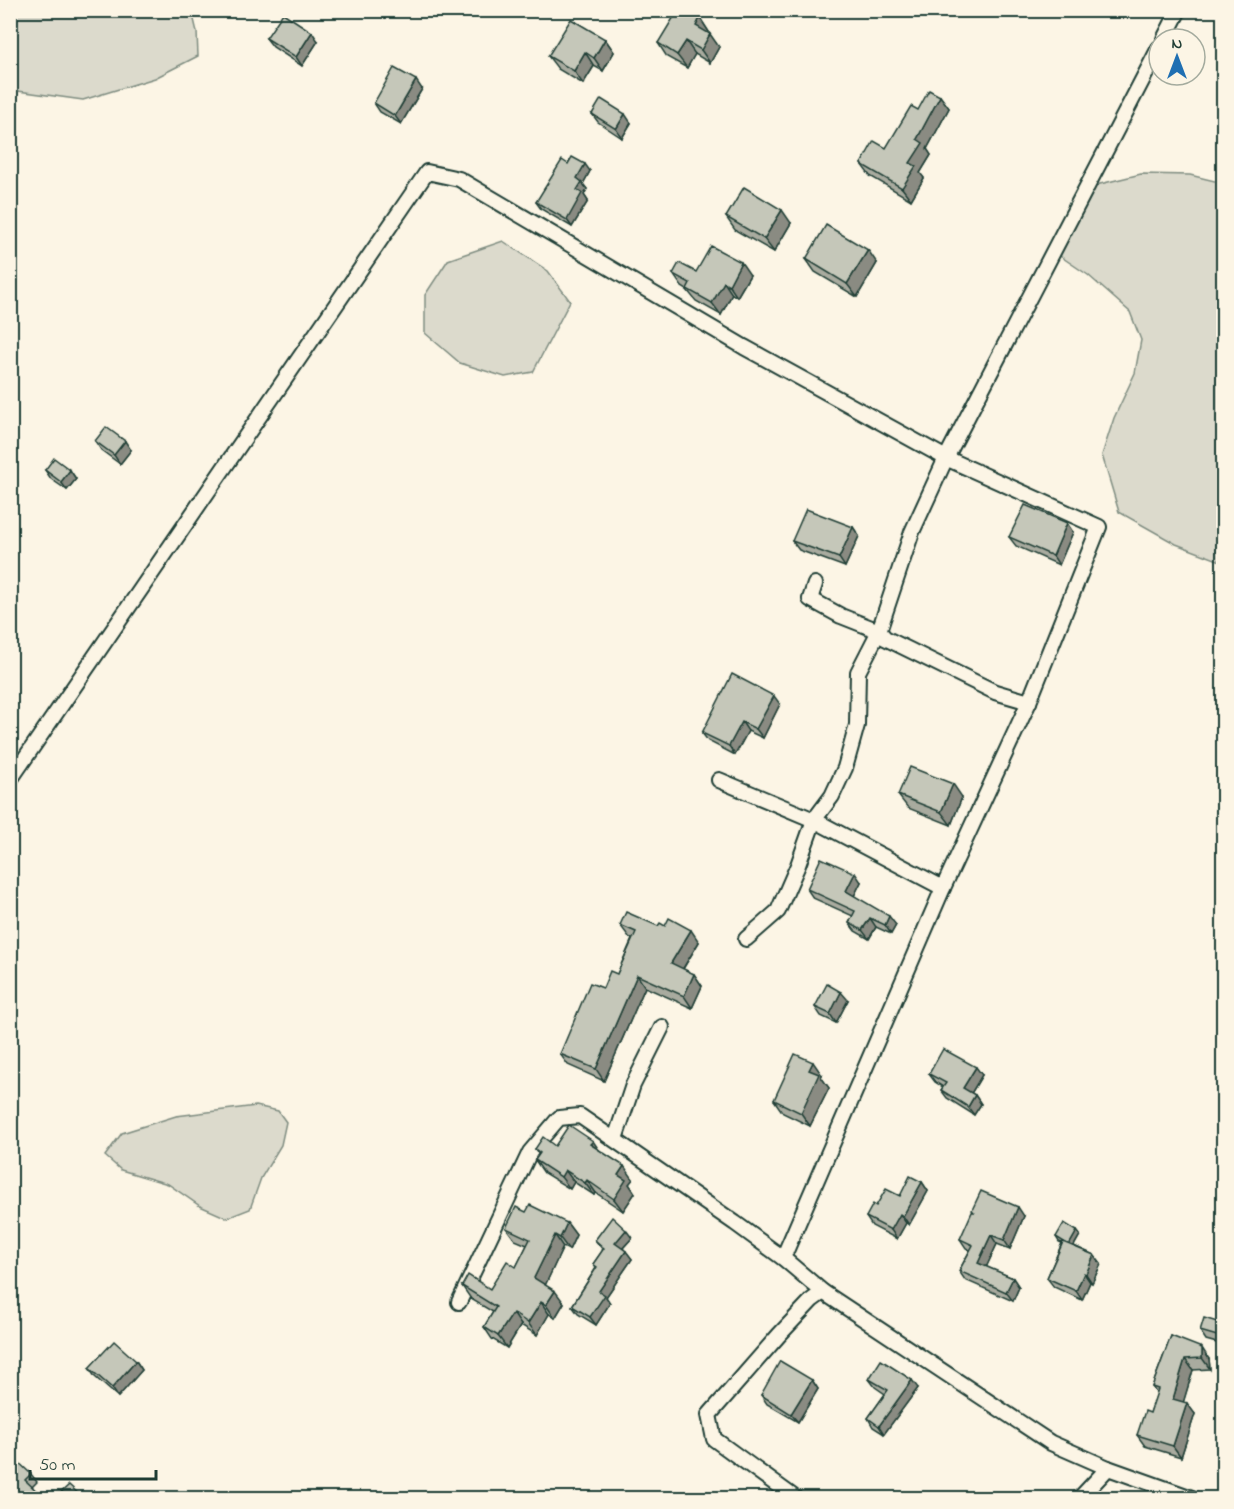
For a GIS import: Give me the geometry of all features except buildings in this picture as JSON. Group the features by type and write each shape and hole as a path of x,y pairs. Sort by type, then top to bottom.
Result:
{"street":[{"path":"1170,27 1179,10"},
{"path":"746,939 778,911 814,820 832,796 844,768 857,725 858,672 879,631 912,532 946,458 1147,71"},
{"path":"10,780 427,172 459,179 744,347 946,458 1099,526 1029,702 943,888 783,1258"},
{"path":"815,584 810,599 841,616 879,631 885,638 963,677 995,692 1029,702"},
{"path":"719,780 814,820 943,888"},
{"path":"615,1139 633,1085 662,1027"},
{"path":"459,1302 530,1152 559,1118 580,1116 783,1258 823,1292 1051,1443 1108,1468 1191,1498"},
{"path":"795,1498 714,1439 709,1415 779,1335 812,1300 823,1292"},
{"path":"1080,1498 1108,1468"}],"shaded area":[{"path":"11,10 192,11 197,32 198,56 155,78 83,100 11,90"},
{"path":"1141,174 1190,175 1223,183 1223,562 1176,544 1119,512 1102,455 1114,418 1135,373 1141,340 1130,312 1088,275 1057,254 1092,186"},
{"path":"503,241 548,271 570,301 533,372 505,377 460,363 425,333 425,295 448,260"},
{"path":"256,1106 278,1111 286,1122 281,1145 261,1178 250,1209 227,1218 200,1206 168,1184 121,1170 105,1156 122,1133 176,1116"}]}
